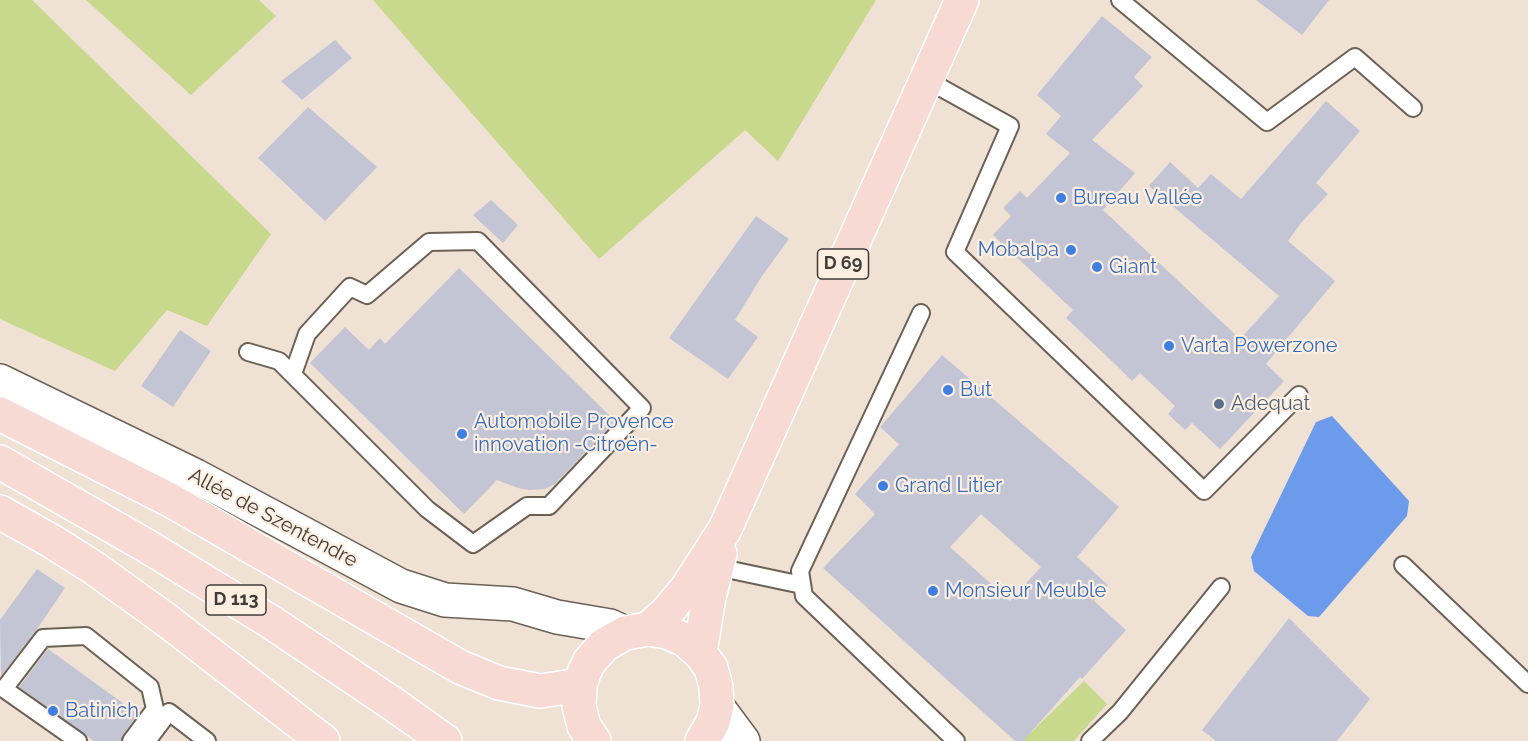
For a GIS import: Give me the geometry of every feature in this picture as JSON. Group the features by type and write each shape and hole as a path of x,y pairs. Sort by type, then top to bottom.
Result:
{"main road":[{"name":"D 69","path":"636,631 666,613 687,588 725,529 962,0"},
{"path":"0,414 170,500 460,667 499,683 540,691 585,674"},
{"name":"D 113","path":"0,462 145,545 271,622 445,741"},
{"path":"0,512 53,542 103,575 165,619 323,741"},
{"name":"D 69","path":"700,653 709,597 725,529"},
{"path":"594,741 584,726 579,706 585,674 604,645 636,631 667,632 686,640 711,668 716,687 717,706 713,722 702,741"}],"street":[{"name":"Allée de Szentendre","path":"0,381 196,476 401,586 445,600 513,604 557,617 636,631"},
{"path":"557,617 580,642 585,674"},
{"path":"717,706 743,741"}],"lane":[{"path":"1120,0 1267,122 1355,57 1413,108"},
{"path":"927,80 1010,126 955,252 1204,491 1299,395"},
{"path":"248,352 279,361 427,509 473,544 527,506 549,506 642,408 478,241 429,242 367,296 350,287 307,334 293,374"},
{"path":"921,313 800,571 804,596 956,741"},
{"path":"1404,565 1528,684"},
{"path":"717,567 802,585"},
{"path":"1090,741 1120,712 1221,587"},
{"path":"78,741 4,689 42,638 86,636 150,687 155,709 131,741"},
{"path":"147,741 169,712 207,741"}],"green space":[{"path":"0,0 32,0 271,234 207,326 167,310 115,371 0,319"},
{"path":"86,0 259,0 276,16 191,95"},
{"path":"373,0 876,0 778,161 745,130 599,259"},
{"path":"1084,681 1107,704 1074,741 1022,741"}],"water":[{"path":"1332,416 1409,501 1407,516 1319,617 1308,616 1254,571 1251,557 1316,422"}],"building":[{"path":"1256,0 1329,0 1302,35"},
{"path":"1102,16 1152,57 1134,77 1143,86 1092,140 1135,173 1103,210 1240,339 1279,296 1149,186 1170,162 1198,188 1211,174 1241,199 1326,101 1360,131 1316,183 1328,194 1288,241 1335,281 1266,364 1284,381 1220,449 1192,423 1185,430 1168,414 1175,406 1140,373 1132,381 1066,318 1073,310 993,235 1011,216 1003,208 1020,191 1027,198 1070,153 1046,134 1061,116 1037,95"},
{"path":"335,40 352,58 302,100 281,81"},
{"path":"308,107 377,167 325,221 258,158"},
{"path":"491,200 518,225 503,243 473,215"},
{"path":"756,216 789,239 762,276 735,320 758,337 728,379 669,338"},
{"name":"Automobile Provence innovation -Citroën-","path":"459,268 615,421 555,484 545,489 529,490 497,480 464,514 310,363 345,327 369,350 380,338 385,344"},
{"path":"180,330 211,351 173,407 141,386"},
{"path":"942,355 1119,507 1077,557 1108,585 1094,601 1126,630 1023,741 1015,741 823,568 875,514 855,494 899,444 880,427","holes":["981,514 1041,567 1010,601 950,547"]},
{"path":"37,569 65,588 1,676 0,620"},
{"path":"1289,618 1370,699 1337,741 1216,741 1202,730"},
{"path":"48,649 138,714 121,741 94,741 19,687"}],"place":[{"name":"Bureau Vallée","path":"1061,198"},
{"name":"Mobalpa","path":"1071,250"},
{"name":"Giant","path":"1097,267"},
{"name":"Varta Powerzone","path":"1169,346"},
{"name":"But","path":"948,390"},
{"name":"Adequat","path":"1219,404"},
{"name":"Automobile Provence innovation -Citroën-","path":"462,434"},
{"name":"Grand Litier","path":"883,486"},
{"name":"Monsieur Meuble","path":"933,591"},
{"name":"Batinich","path":"53,711"}]}
